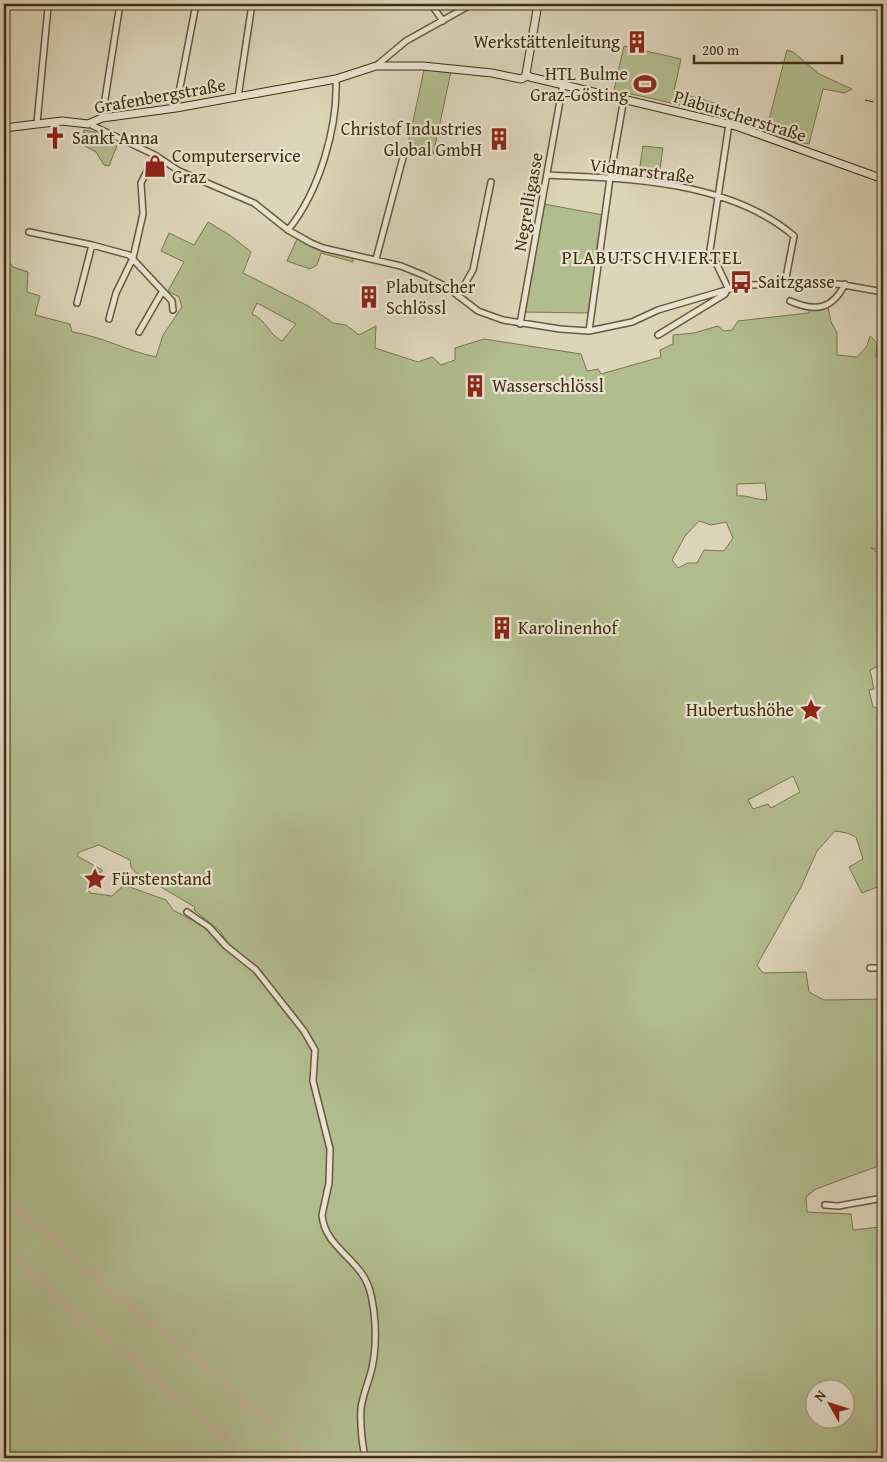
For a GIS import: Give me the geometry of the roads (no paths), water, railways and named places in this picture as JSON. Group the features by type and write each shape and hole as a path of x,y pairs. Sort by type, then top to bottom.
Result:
{"street":[{"path":"102,118 120,4"},
{"path":"176,108 196,4"},
{"name":"Grafenbergstraße","path":"238,97 252,4"},
{"path":"431,4 443,21"},
{"name":"Grafenbergstraße","path":"88,124 102,118 176,108 336,79 376,66 406,42 471,4"},
{"path":"527,75 538,4"},
{"path":"37,123 48,7"},
{"name":"Plabutscherstraße","path":"376,66 405,65 492,73 522,79 527,75 729,124 883,179"},
{"path":"288,230 308,200 321,168 334,114 336,79"},
{"name":"Negrelligasse","path":"520,324 563,84"},
{"path":"589,331 610,178 624,98"},
{"path":"4,128 62,121 88,124 155,155 179,171 254,203 288,230 323,248 376,260 424,275 489,317 520,324 589,331 632,322 658,310 743,285 785,283 844,284 883,292"},
{"path":"728,288 710,250 729,124"},
{"path":"376,260 405,150"},
{"path":"109,319 116,294 133,258 143,214 141,184 155,155"},
{"name":"Vidmarstraße","path":"547,175 610,178 685,188 717,197 767,217 794,236 785,283"},
{"path":"458,296 472,270 491,182"},
{"path":"29,232 129,255 142,272 169,298 173,310"},
{"path":"77,303 92,245"},
{"path":"599,255 631,256"},
{"path":"676,257 713,257"},
{"path":"790,301 806,308 826,305 841,292 844,284"},
{"path":"658,335 725,294 728,288"},
{"path":"139,332 162,292"},
{"path":"187,912 209,927 226,946 256,970 304,1031 315,1050 315,1093 330,1149 329,1176 322,1223 327,1235 365,1275 371,1296 375,1354 361,1408 361,1435 365,1458"},
{"path":"870,968 883,968"},
{"path":"824,1205 838,1206 883,1198"}],"tunnel":[{"path":"4,1199 313,1458"},
{"path":"4,1251 249,1458"}],"railway":[{"path":"865,100 883,104"}],"place":[{"name":"Werkstättenleitung","path":"637,42"},
{"name":"HTL Bulme Graz-Gösting","path":"645,84"},
{"name":"Sankt Anna","path":"55,138"},
{"name":"Christof Industries Global GmbH","path":"499,139"},
{"name":"Computerservice Graz","path":"155,166"},
{"name":"Saitzgasse","path":"741,282"},
{"name":"Plabutscher Schlössl","path":"369,297"},
{"name":"Wasserschlössl","path":"475,386"},
{"name":"Karolinenhof","path":"502,628"},
{"name":"Hubertushöhe","path":"811,710"},
{"name":"Fürstenstand","path":"95,879"}],"district":[{"name":"PLABUTSCHVIERTEL","path":"652,257"}]}
